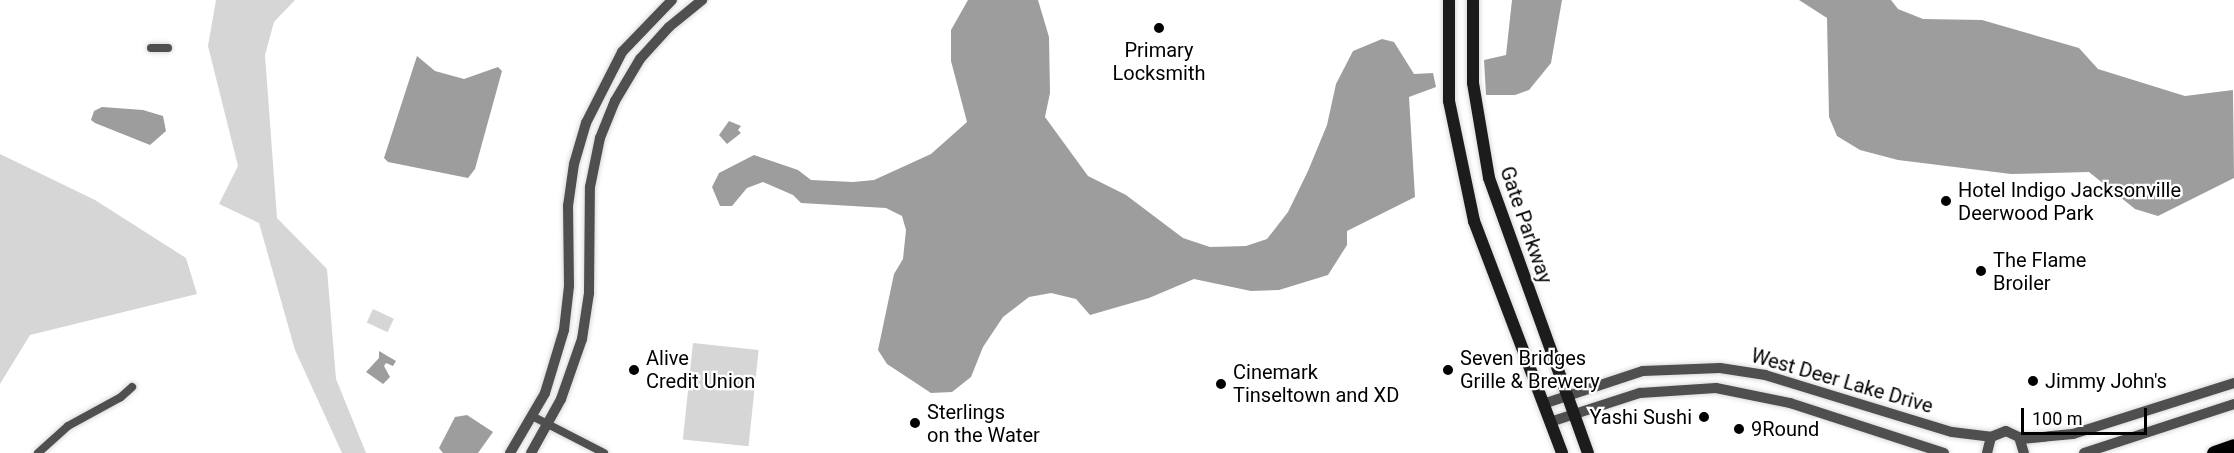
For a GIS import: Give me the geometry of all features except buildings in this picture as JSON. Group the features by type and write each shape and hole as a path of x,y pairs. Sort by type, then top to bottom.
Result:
{"highway":[{"path":"2214,453 2234,447"},
{"path":"2222,453 2234,447"}],"main road":[{"path":"1449,0 1447,67 1456,148 1474,220 1562,453"},
{"name":"Gate Parkway","path":"1473,0 1471,60 1480,143 1500,216 1588,453"}],"street":[{"path":"510,453 532,416 551,376 564,330 570,286 568,206 574,164 593,104 627,47 672,0"},
{"path":"531,453 570,379 585,328 592,167 615,101 640,59 702,0"},
{"path":"638,33 653,45"},
{"path":"627,47 640,59"},
{"path":"151,48 168,48"},
{"name":"West Deer Lake Drive","path":"1543,404 1651,370 1728,368 1780,379 1944,430 1991,437 2006,430 2021,439 2073,434 2234,383"},
{"path":"38,453 68,426 132,387"},
{"name":"West Deer Lake Drive","path":"1550,422 1655,390 1731,389 1790,403 1944,453"},
{"path":"2084,453 2234,404"},
{"path":"532,416 547,426 604,453"},
{"path":"1987,453 1991,437"},
{"path":"2021,439 2024,453"}],"shaded area":[{"path":"216,0 295,0 274,22 265,55 277,218 327,269 336,379 366,453 342,453 295,350 259,223 219,204 238,166 208,46"},
{"path":"968,0 1038,0 1049,37 1050,93 1045,117 1088,176 1126,195 1183,238 1210,247 1246,246 1267,239 1288,212 1308,171 1327,125 1336,84 1353,51 1382,39 1394,42 1414,74 1433,73 1436,87 1409,97 1415,197 1347,231 1347,245 1328,275 1279,290 1251,291 1194,279 1149,298 1090,315 1076,299 1051,293 1029,297 1003,317 983,347 971,377 952,392 931,393 887,364 878,350 894,274 903,259 906,230 902,216 886,208 801,203 793,195 763,182 747,188 732,206 720,206 712,187 719,173 754,155 798,170 811,180 853,182 874,180 931,154 967,122 951,61 951,30"},
{"path":"1512,0 1562,0 1551,63 1529,90 1515,95 1486,95 1484,60 1506,55"},
{"path":"1799,0 1891,0 1898,9 1923,19 1982,20 2079,48 2098,69 2185,96 2233,90 2234,178 2158,216 2135,209 2089,172 2011,174 1898,160 1860,150 1837,136 1829,117 1827,18"},
{"path":"417,56 435,71 464,79 498,67 502,71 475,169 468,178 388,162 384,158"},
{"path":"102,107 143,110 163,116 166,131 150,145 91,120 94,111"},
{"path":"729,121 741,126 738,130 741,133 727,144 719,135"},
{"path":"0,154 95,200 186,258 197,294 30,335 0,384"},
{"path":"373,309 394,319 388,332 367,323"},
{"path":"693,343 759,350 748,446 683,439"},
{"path":"379,351 396,361 393,366 386,363 384,366 390,377 383,384 366,372 379,358"},
{"path":"467,415 493,432 478,453 443,453 439,448 455,417"}],"place":[{"name":"Primary Locksmith","path":"1159,28"},
{"name":"Hotel Indigo Jacksonville Deerwood Park","path":"1946,201"},
{"name":"The Flame Broiler","path":"1981,271"},
{"name":"Alive Credit Union","path":"634,370"},
{"name":"Seven Bridges Grille & Brewery","path":"1448,370"},
{"name":"Jimmy John's","path":"2033,381"},
{"name":"Cinemark Tinseltown and XD","path":"1221,384"},
{"name":"Yashi Sushi","path":"1704,417"},
{"name":"Sterlings on the Water","path":"915,423"},
{"name":"9Round","path":"1739,429"}]}
